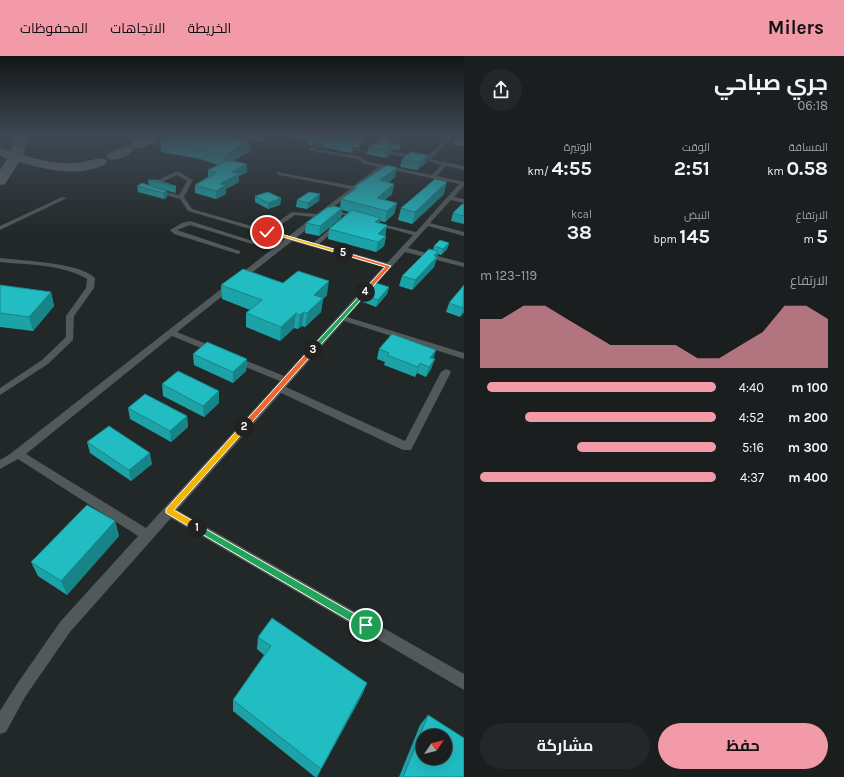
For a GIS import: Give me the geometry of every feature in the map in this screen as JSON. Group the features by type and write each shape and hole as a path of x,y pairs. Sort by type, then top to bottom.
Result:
{"lane":[{"path":"0,465 18,454 379,169"},
{"path":"0,726 20,692 65,627 463,184 394,169"},
{"path":"433,177 441,169"},
{"path":"154,184 177,173 190,180 181,197 182,198"},
{"path":"279,173 354,188"},
{"path":"147,189 182,198 190,210 388,266"},
{"path":"0,228 64,198"},
{"path":"450,198 464,201"},
{"path":"326,210 364,220"},
{"path":"267,232 294,213 319,216"},
{"path":"314,245 349,216"},
{"path":"220,232 235,222"},
{"path":"372,222 417,234"},
{"path":"238,252 173,231 188,223 254,243"},
{"path":"426,224 464,234"},
{"path":"403,249 464,265"},
{"path":"0,260 74,270 86,273 91,278 90,288 70,316 70,338 45,362 0,392"},
{"path":"341,318 464,356"},
{"path":"171,333 225,355 407,447 446,372"},
{"path":"18,454 147,535"},
{"path":"169,511 464,682"}],"building":[{"path":"211,169 238,169 232,172 239,174 220,184 226,185 216,191 195,185 216,173 208,170"},
{"path":"382,169 396,169 380,180 394,184 377,198 397,203 387,211 341,199 357,188 354,187"},
{"path":"435,179 447,182 415,212 401,208"},
{"path":"148,180 156,180 176,186 175,186"},
{"path":"142,183 167,191 163,193 137,186"},
{"path":"268,192 281,198 268,203 255,196"},
{"path":"309,192 320,194 308,203 297,200"},
{"path":"462,204 464,204 464,216 453,213"},
{"path":"333,206 342,208 320,226 306,223 328,207"},
{"path":"352,210 381,218 375,222 387,225 378,234 386,236 378,242 329,229"},
{"path":"440,240 449,243 443,249 434,246"},
{"path":"429,249 438,251 434,256 437,257 415,280 402,276"},
{"path":"243,269 283,283 298,271 329,281 314,295 323,298 307,313 304,312 300,315 296,313 281,327 246,313 262,300 221,285"},
{"path":"376,283 389,287 378,300 364,295"},
{"path":"0,285 51,292 29,317 0,313"},
{"path":"464,285 463,308 449,303"},
{"path":"392,334 436,350 430,358 435,359 429,367 420,363 418,367 387,355 389,353 379,349"},
{"path":"207,342 247,359 233,372 193,354"},
{"path":"178,371 219,391 203,406 162,384"},
{"path":"145,394 187,416 170,431 128,408"},
{"path":"109,426 150,453 129,470 87,442"},
{"path":"87,505 115,521 61,581 31,562"},
{"path":"272,618 367,683 321,769 233,700 271,646 258,637"},
{"path":"428,715 450,729 422,729"},
{"path":"452,730 464,738 464,777 403,777 416,745 416,765 452,765"}],"taxiway":[{"path":"0,181 8,169"}],"route":[{"path":"267,232 388,266 169,511 366,625"}]}
